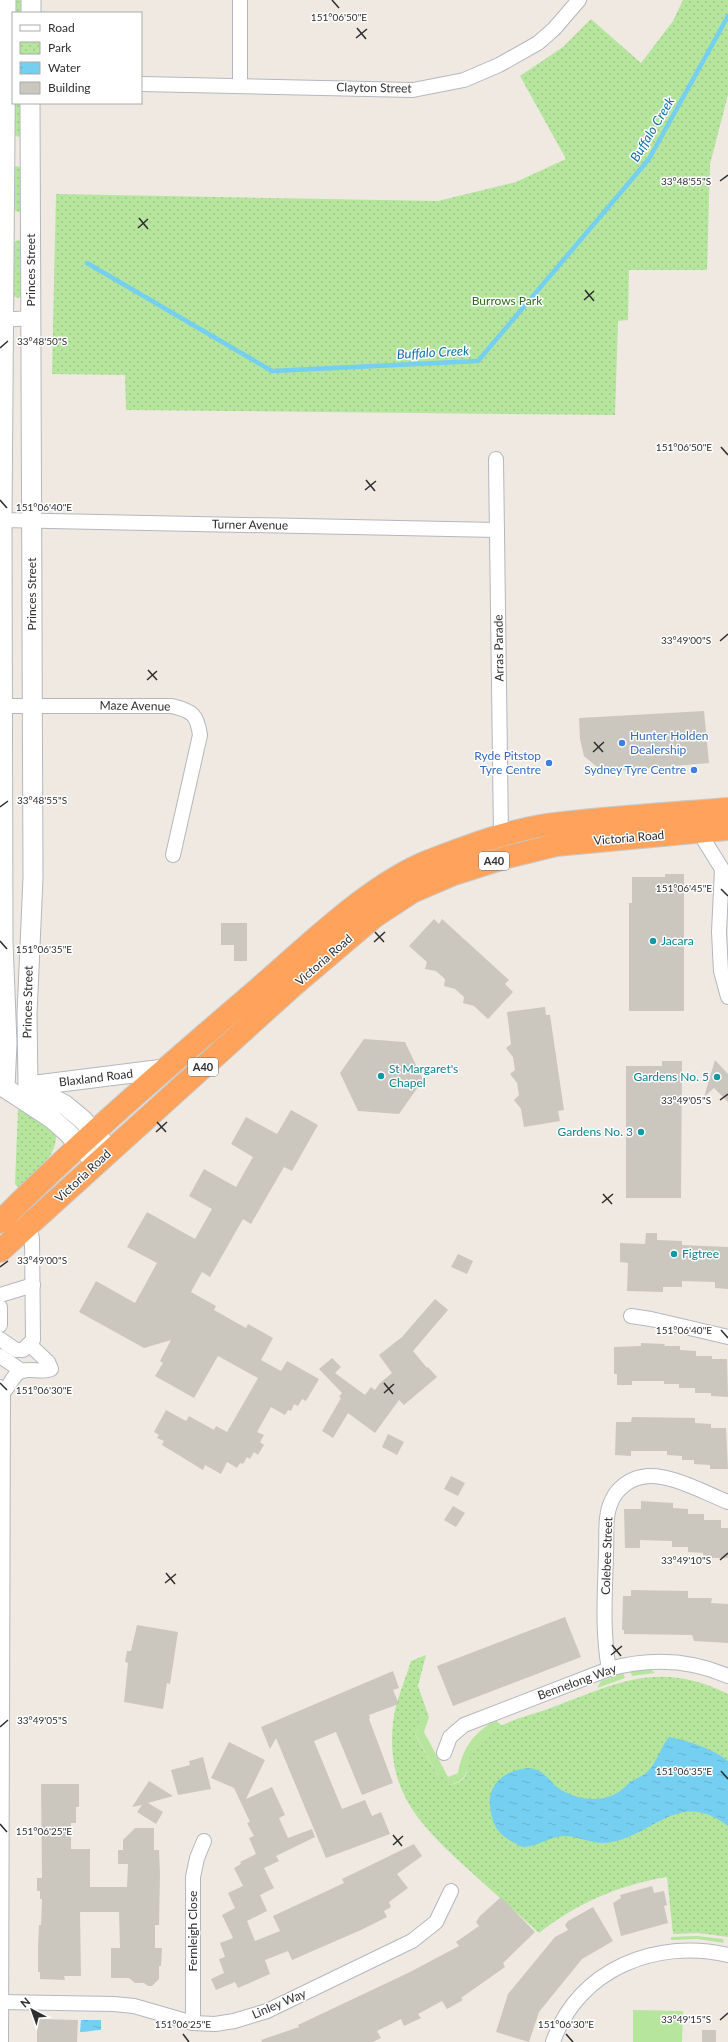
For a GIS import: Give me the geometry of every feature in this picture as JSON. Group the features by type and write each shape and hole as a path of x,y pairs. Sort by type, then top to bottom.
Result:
{"highway":[{"name":"Victoria Road","path":"0,1222 87,1139 164,1069 304,949 358,905 391,881 428,862 501,836 544,826 728,809"},
{"name":"Victoria Road","path":"0,1251 103,1156 374,917 412,892 454,874 507,856 556,845 728,829"}],"street":[{"name":"Princes Street","path":"3,1088 7,1043 2,876 2,320 6,0"},
{"path":"31,0 31,12"},
{"path":"240,0 240,86"},
{"name":"Clayton Street","path":"142,84 413,90 464,80 499,65 538,43 554,29 580,0"},
{"name":"Princes Street","path":"28,1086 27,1014 33,878 30,104"},
{"path":"5,147 31,147"},
{"path":"2,320 31,318"},
{"name":"Arras Parade","path":"496,459 501,836"},
{"name":"Turner Avenue","path":"2,520 497,530"},
{"name":"Maze Avenue","path":"2,706 172,706 189,710 198,721 200,736 173,855"},
{"path":"2,790 32,790"},
{"path":"699,832 722,869 719,932 721,971 728,997"},
{"path":"2,876 33,878"},
{"name":"Blaxland Road","path":"3,1088 164,1069"},
{"name":"Blaxland Road","path":"28,1086 65,1105 87,1139 103,1156"},
{"name":"Blaxland Road","path":"3,1088 87,1139"},
{"path":"0,1340 16,1350 23,1350 30,1345 34,1332 32,1238 29,1225"},
{"path":"0,1295 33,1285"},
{"path":"0,1307 0,1325"},
{"path":"630,1316 651,1319 728,1337"},
{"path":"0,1356 22,1371 45,1372 51,1369 48,1362 30,1345"},
{"path":"1,2042 2,1390 8,1388 11,1379 22,1371"},
{"name":"Colebee Street","path":"609,1669 604,1632 607,1519 612,1501 617,1492 636,1479 650,1476 660,1476 728,1502"},
{"name":"Bennelong Way","path":"444,1753 450,1737 464,1725 609,1669 627,1664 664,1661 700,1666 728,1676"},
{"name":"Fernleigh Close","path":"192,2024 193,1877 197,1858 204,1841"},
{"name":"Linley Way","path":"1,2002 114,2004 134,2006 192,2024 215,2024 234,2021 267,2011 412,1941 436,1922 451,1891"},
{"path":"553,2042 563,2021 574,2005 602,1978 618,1967 654,1953 673,1950 692,1950 728,1955"}],"green space":[{"path":"12,0 24,0 24,12 13,12"},
{"name":"Burrows Park","path":"683,0 728,0 728,95 710,164 707,270 629,270 628,320 618,321 615,415 126,410 125,375 52,374 56,194 438,201 516,182 566,159 520,76 563,47 591,19 641,63 673,21"},
{"path":"13,104 24,104 23,135 18,137 14,134"},
{"path":"17,166 22,168 22,210 18,212 14,210 14,167"},
{"path":"18,240 22,242 22,296 18,298 13,296 12,291 14,242"},
{"path":"18,1109 40,1121 56,1136 55,1144 48,1158 18,1187 15,1184"},
{"path":"426,1655 418,1686 429,1717 422,1715 415,1734 439,1778 443,1776 449,1785 458,1782 465,1777 469,1760 474,1749 484,1737 493,1730 516,1719 616,1684 637,1679 658,1677 680,1678 703,1684 728,1694 728,1937 698,1933 673,1934 667,1877 649,1880 615,1890 599,1897 553,1922 539,1933 452,1854 422,1823 410,1806 401,1789 395,1769 392,1748 394,1715 411,1661"},
{"path":"650,1669 655,1673 632,1676 630,1671"},
{"path":"623,1673 625,1678 597,1688 601,1681"},
{"path":"422,1715 429,1717 424,1732 448,1777 458,1773 466,1749 481,1730 496,1720 502,1726 489,1734 478,1744 470,1759 464,1777 456,1783 449,1785 439,1778 415,1733"},
{"path":"697,1936 723,1939 724,1943 698,1939 671,1940 671,1937"},
{"path":"633,2010 683,2011 682,2042 633,2042"}],"water":[{"path":"669,1737 684,1740 700,1746 716,1753 728,1761 728,1826 710,1815 694,1812 679,1813 665,1818 622,1840 600,1843 564,1836 525,1847 509,1840 496,1828 492,1817 490,1799 494,1786 503,1776 514,1771 530,1768 540,1771 557,1787 571,1795 588,1799 605,1798 620,1791 647,1772"},
{"path":"81,2020 101,2020 101,2030 80,2032"}],"building":[{"path":"704,711 709,763 603,772 584,756 580,739 579,718"},
{"name":"Jacara","path":"665,874 684,874 684,1011 629,1011 629,903 632,903 632,877 665,877"},
{"path":"434,919 439,924 442,919 509,980 505,984 513,992 488,1019 474,1006 463,1003 464,997 455,989 444,986 445,979 436,971 425,969 427,962 409,946"},
{"path":"221,923 247,923 247,961 234,961 234,945 221,945"},
{"path":"545,1007 546,1015 550,1015 564,1110 558,1111 560,1121 524,1127 521,1109 514,1100 519,1095 517,1083 510,1074 515,1070 513,1057 506,1048 511,1044 507,1012"},
{"name":"St Margaret's Chapel","path":"364,1039 405,1042 423,1080 399,1114 358,1111 340,1073"},
{"name":"Gardens No. 5","path":"715,1060 728,1074 728,1102 714,1088 704,1097"},
{"name":"Gardens No. 3","path":"662,1061 682,1061 681,1198 626,1198 626,1066 662,1066"},
{"path":"291,1110 318,1125 292,1171 284,1167 251,1224 243,1219 210,1277 202,1272 191,1292 216,1306 214,1310 246,1328 248,1324 273,1338 261,1360 281,1371 287,1361 319,1379 306,1401 302,1399 298,1406 294,1404 291,1411 288,1410 285,1415 271,1407 257,1432 264,1435 260,1442 264,1445 258,1455 254,1452 250,1459 247,1457 243,1464 240,1463 237,1468 227,1462 221,1474 205,1465 203,1470 162,1445 164,1441 157,1438 159,1435 154,1432 166,1410 186,1421 189,1416 214,1430 216,1426 227,1432 258,1378 218,1356 194,1398 155,1376 163,1363 160,1361 171,1340 144,1348 79,1312 96,1281 135,1303 157,1263 127,1247 147,1212 195,1239 212,1209 189,1196 204,1169 236,1187 253,1157 231,1144 246,1117 277,1134"},
{"name":"Figtree","path":"646,1233 657,1233 657,1240 682,1241 682,1245 728,1247 728,1289 715,1288 715,1282 682,1281 682,1287 663,1287 663,1292 627,1291 628,1263 620,1262 620,1243 645,1244"},
{"path":"458,1254 473,1261 467,1274 451,1267"},
{"path":"435,1299 448,1310 413,1351 427,1368 428,1367 437,1377 404,1405 399,1400 375,1433 348,1413 333,1438 322,1431 341,1398 339,1397 342,1393 319,1369 332,1358 341,1367 335,1373 365,1395 371,1387 375,1390 380,1383 392,1373 379,1355 402,1337"},
{"path":"641,1343 665,1344 664,1346 680,1346 680,1350 696,1351 696,1356 712,1356 712,1359 727,1359 728,1397 711,1396 711,1393 695,1393 695,1388 679,1388 679,1384 664,1384 664,1381 632,1381 632,1385 617,1385 617,1374 614,1374 614,1347 641,1346"},
{"path":"632,1417 695,1418 695,1423 711,1424 711,1428 726,1428 728,1469 710,1469 710,1465 694,1464 694,1460 682,1460 682,1456 667,1455 667,1451 631,1451 631,1456 615,1455 616,1422 631,1422"},
{"path":"388,1434 404,1442 397,1455 382,1447"},
{"path":"451,1476 465,1483 458,1496 444,1489"},
{"path":"641,1501 673,1503 673,1508 688,1509 688,1514 704,1514 704,1520 721,1520 721,1528 728,1528 728,1558 703,1558 703,1553 688,1552 688,1547 672,1547 672,1541 640,1540 640,1548 625,1548 624,1509 641,1509"},
{"path":"453,1506 465,1513 456,1527 444,1520"},
{"path":"631,1590 688,1591 688,1598 712,1598 711,1603 728,1604 728,1643 694,1641 692,1635 624,1634 624,1630 622,1630 623,1596 631,1596"},
{"path":"565,1617 581,1657 453,1706 437,1666"},
{"path":"137,1625 178,1632 170,1684 167,1683 163,1709 124,1702 128,1663 125,1662 127,1651 131,1651"},
{"path":"393,1671 399,1688 393,1690 399,1704 369,1715 369,1719 393,1783 362,1795 336,1732 314,1741 342,1809 365,1800 372,1816 381,1812 390,1834 326,1858 276,1738 270,1749 261,1727"},
{"path":"229,1742 265,1760 246,1799 272,1787 285,1815 279,1818 288,1838 312,1829 315,1837 276,1856 279,1861 264,1868 274,1888 260,1895 267,1911 247,1921 255,1941 280,1931 273,1916 344,1883 342,1879 414,1844 422,1856 397,1874 408,1888 389,1902 391,1907 384,1911 387,1917 292,1960 288,1951 265,1960 270,1974 238,1988 235,1982 216,1990 211,1979 224,1973 219,1959 225,1957 220,1943 233,1938 222,1915 235,1908 228,1893 243,1886 234,1868 241,1864 240,1862 256,1854 249,1838 254,1836 247,1823 250,1822 234,1788 211,1778"},
{"path":"203,1757 211,1789 178,1795 171,1770 190,1765 189,1761"},
{"path":"149,1781 173,1796 148,1803 163,1812 156,1824 137,1812 142,1805 132,1807"},
{"path":"41,1784 79,1784 79,1807 76,1807 76,1823 71,1823 71,1849 90,1849 90,1887 127,1887 128,1864 118,1864 118,1850 123,1850 123,1840 135,1828 154,1828 154,1850 159,1850 160,1873 159,1925 155,1925 155,1948 162,1948 161,1966 159,1966 159,1979 152,1986 148,1986 144,1983 135,1983 129,1978 111,1978 111,1948 120,1948 119,1912 80,1912 81,1976 64,1976 65,1980 40,1979 40,1972 38,1972 38,1948 42,1899 40,1899 40,1891 37,1891 37,1878 42,1878"},
{"path":"652,1886 654,1893 664,1891 667,1905 664,1906 668,1923 621,1936 613,1903 621,1898 620,1895"},
{"path":"501,1897 535,1932 503,1963 505,1967 461,1998 463,2000 447,2009 442,2001 418,2014 421,2018 404,2026 401,2019 377,2031 381,2038 373,2042 262,2042 261,2040 299,2027 298,2025 410,1972 459,1946 456,1942 479,1926 476,1922 480,1916"},
{"path":"593,1907 613,1941 582,1959 539,2012 529,2042 496,2032 508,1994 555,1937 568,1930 565,1925 568,1921"},
{"path":"37,2019 78,2020 77,2042 37,2042"},
{"path":"702,2030 716,2030 716,2042 702,2042"}],"waterway":[{"name":"Buffalo Creek","path":"87,263 272,371 478,361 649,159 728,16"}],"place":[{"name":"Hunter Holden Dealership","path":"622,743"},
{"name":"Ryde Pitstop Tyre Centre","path":"549,763"},
{"name":"Sydney Tyre Centre","path":"694,770"},
{"name":"Jacara","path":"653,941"},
{"name":"St Margaret's Chapel","path":"381,1076"},
{"name":"Gardens No. 5","path":"717,1077"},
{"name":"Gardens No. 3","path":"641,1132"},
{"name":"Figtree","path":"674,1254"}]}
